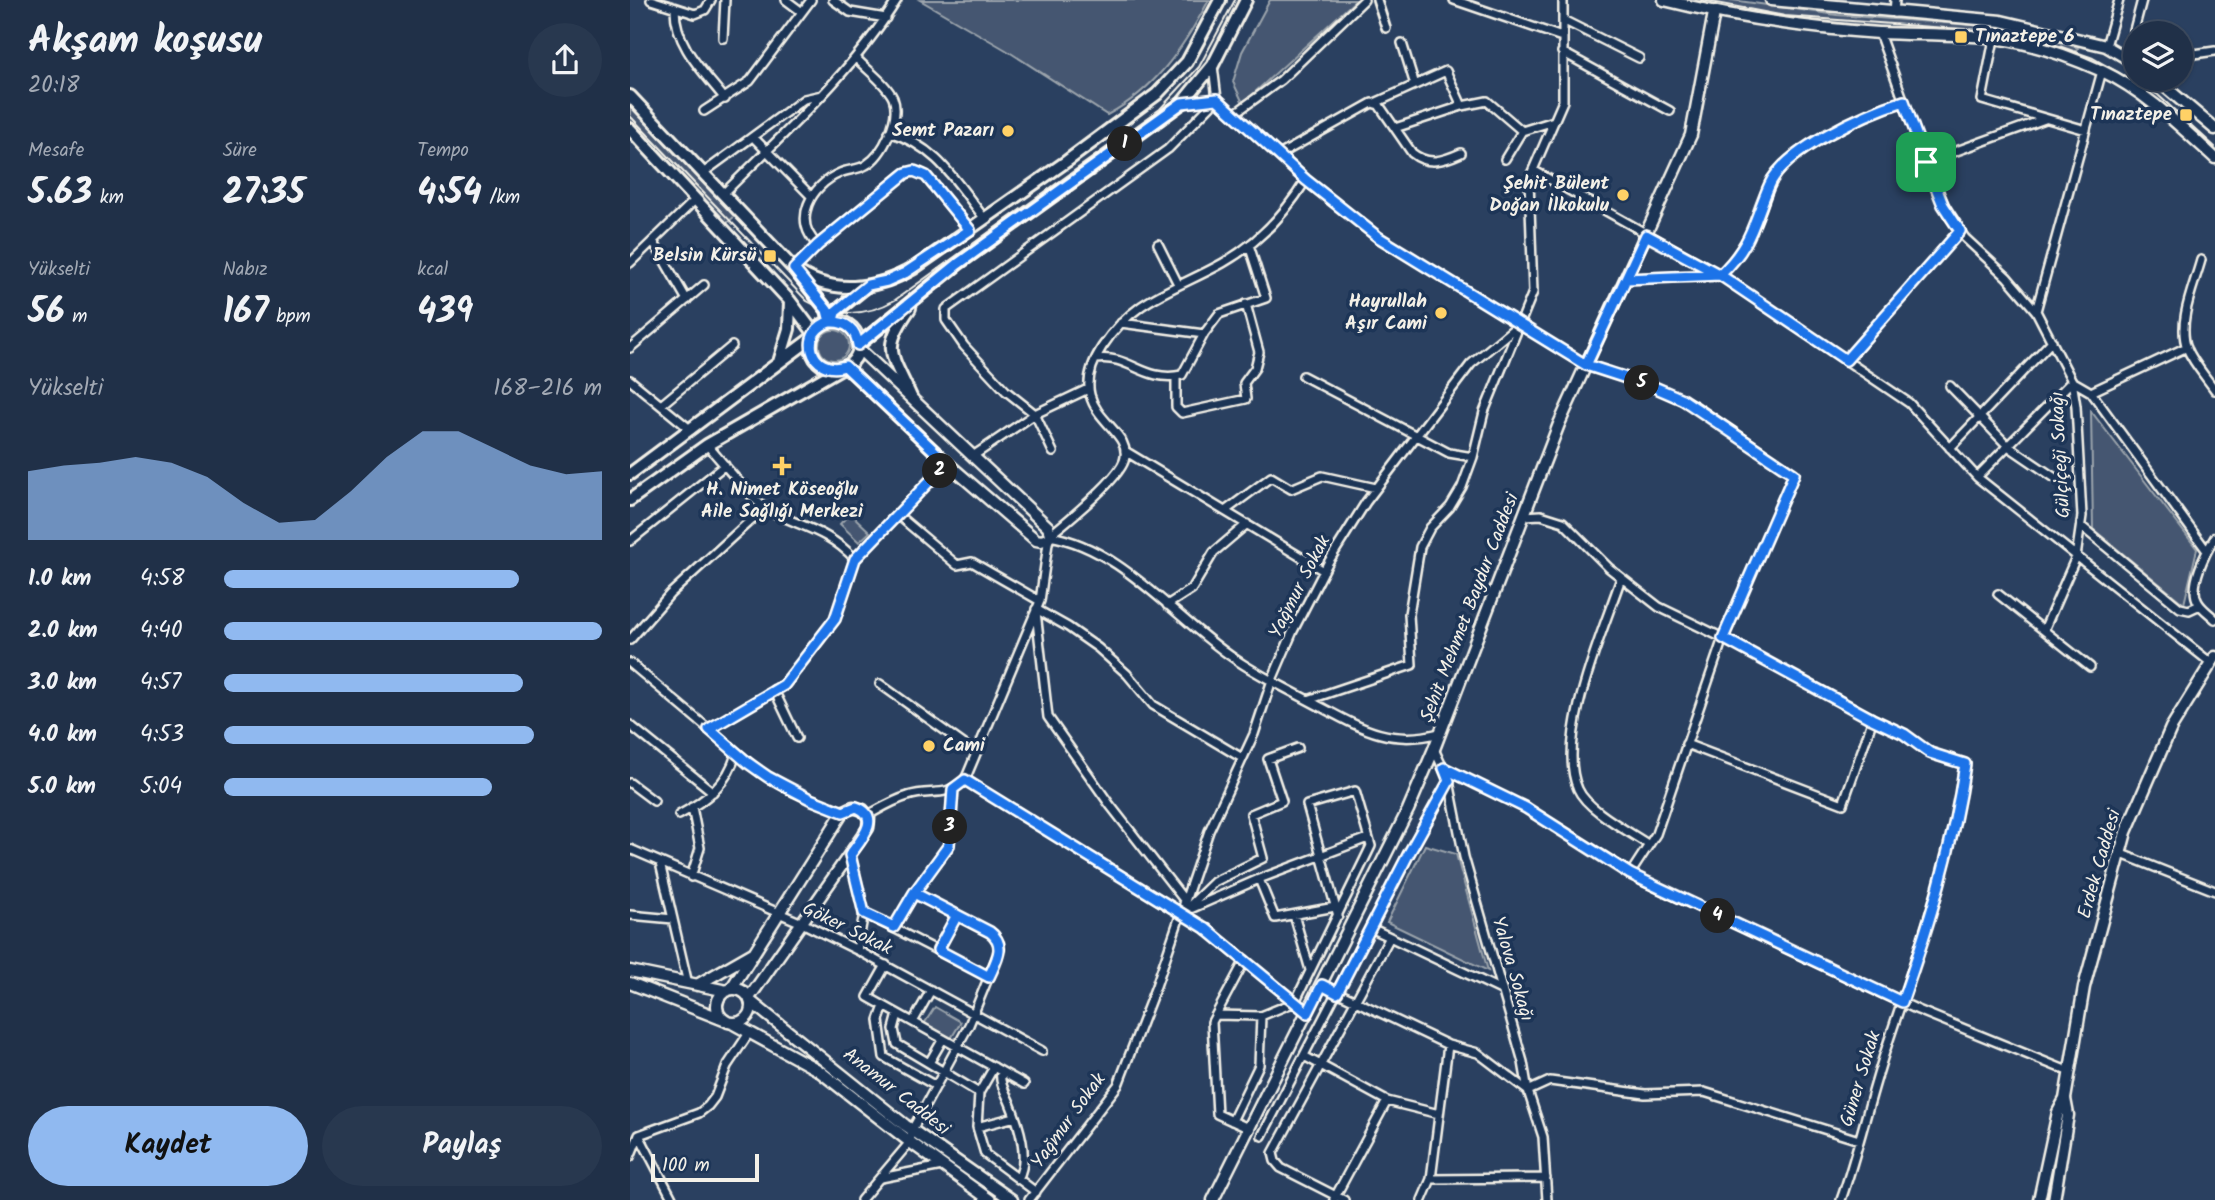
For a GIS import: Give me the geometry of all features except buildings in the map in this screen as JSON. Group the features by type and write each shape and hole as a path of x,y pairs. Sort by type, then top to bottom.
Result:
{"main road":[{"path":"794,269 810,279 843,288 887,281 905,273 970,230 1157,94 1186,62 1220,0"},
{"path":"858,346 958,264 1182,103 1213,65 1246,0"},
{"path":"630,96 794,269 827,310 832,322"},
{"path":"630,129 790,301 813,336 813,355 820,363 830,368 843,367"},
{"path":"832,322 835,312 868,285"},
{"path":"911,397 892,354 891,342 896,330 921,294"},
{"path":"779,362 788,337 790,301"},
{"path":"630,474 813,336 820,326 832,322 850,327 857,336 855,357 843,367 707,445 630,500"}],"street":[{"path":"651,0 698,14 705,10 711,0"},
{"path":"723,38 725,0"},
{"path":"786,0 802,12"},
{"path":"704,111 750,81 811,0"},
{"path":"833,0 850,12 886,18"},
{"path":"723,194 856,58 897,0"},
{"path":"1234,114 1281,80 1364,0"},
{"path":"1377,0 1386,28"},
{"path":"1454,0 1562,37"},
{"name":"Yağmur Sokak","path":"1029,1200 1118,1085 1209,831 1254,734 1272,680 1293,631 1324,571 1376,488 1471,364 1518,325 1533,292 1529,179 1563,101 1563,0"},
{"path":"1664,0 1714,13 1806,27 1994,39 2037,48 2102,71 2130,87 2215,158"},
{"path":"1771,0 2001,21 2106,46 2123,56"},
{"path":"1894,13 1895,0"},
{"path":"2106,46 2119,0"},
{"path":"2136,21 2142,0"},
{"path":"675,9 676,25 683,45 725,99"},
{"name":"Şehit Mehmet Baydur Caddesi","path":"1213,1200 1408,810 1434,750 1559,424 1690,135 1714,13"},
{"path":"1563,20 1639,58"},
{"name":"Gülçiçeği Sokağı","path":"1879,33 1943,205 1960,231 2007,277 2036,311 2073,381 2081,526 2076,557 2044,630"},
{"path":"1994,39 1982,100 2086,130"},
{"path":"1402,43 1415,85"},
{"path":"2193,54 2215,51"},
{"path":"1562,52 1670,111"},
{"path":"818,245 809,236 805,224 806,206 811,196 835,175 861,168 871,161 882,147 894,112 893,99 856,58"},
{"path":"1213,65 1217,99 1306,180 1378,237 1586,365 1682,399 1794,474 1723,638 1656,834 1630,874"},
{"path":"1279,155 1370,103 1446,71 1462,106"},
{"path":"2036,311 2102,71"},
{"path":"2170,91 2215,129"},
{"path":"703,173 804,99 822,95"},
{"path":"1182,103 1217,99"},
{"path":"1053,452 1035,414 1006,391 964,346 946,320 947,306 1168,149 1217,99"},
{"path":"1395,128 1462,106 1488,101 1522,131"},
{"path":"1626,279 1720,275 1735,260 1745,244 1768,186 1785,163 1853,122 1904,101"},
{"path":"1374,103 1379,105 1412,153 1423,160 1439,161 1461,153"},
{"path":"1926,162 2046,119"},
{"path":"1505,159 1522,131 1554,121"},
{"path":"889,132 914,142 938,158 985,219"},
{"path":"753,137 811,196"},
{"path":"1533,170 1720,275 1909,403 1977,477 2076,557 2213,660"},
{"path":"794,269 818,245 910,171 926,176 970,230"},
{"path":"843,367 947,463 1036,540 1044,541 1048,532 1089,503 1120,468 1125,451 1124,443 1095,409 1088,390 1090,372 1096,359 1121,323 1143,303 1224,262 1249,246 1280,216 1306,180"},
{"path":"630,263 696,199"},
{"path":"1846,360 1960,231"},
{"path":"653,241 687,300"},
{"path":"1158,244 1178,284"},
{"path":"1096,359 1116,359 1148,374 1182,375 1204,334 1219,314 1266,298 1249,246"},
{"path":"2201,260 2184,321 2187,347 2215,390"},
{"path":"630,348 704,285"},
{"path":"1176,376 1176,407 1182,413 1246,399 1244,380 1255,368 1259,352 1246,304"},
{"path":"1121,323 1204,334"},
{"path":"1308,700 1412,666 1409,614 1420,547 1430,528 1458,494 1473,457 1484,412 1518,325"},
{"path":"1950,448 2052,341"},
{"path":"661,405 732,346"},
{"path":"858,346 1048,532 1096,552 1117,566 1235,659 1374,734 1411,738 1440,733"},
{"path":"2091,392 2187,347"},
{"path":"1303,376 1454,455 1473,457"},
{"path":"630,380 691,430"},
{"path":"1977,477 2073,381 2091,392 2207,551"},
{"path":"1951,386 2008,446 2055,478"},
{"path":"973,456 1035,414 1088,390"},
{"path":"707,445 764,508 828,535 855,559"},
{"path":"1125,451 1324,571"},
{"path":"709,729 784,685 835,619 855,559 947,463"},
{"path":"630,541 726,466"},
{"path":"1225,511 1270,477 1291,489 1322,476 1376,488"},
{"path":"630,640 670,594 764,508"},
{"path":"899,516 957,565 972,562 1040,601"},
{"path":"1524,516 1547,516 1563,522 1621,578 1660,607 1872,719 1843,804 1686,744"},
{"path":"1167,605 1192,589 1214,552 1247,524"},
{"path":"2081,526 2180,608 2191,610 2200,605"},
{"path":"868,815 907,796 939,793 953,789 965,780 1040,601 1048,532"},
{"path":"2215,537 2207,551 2195,588 2200,605 2215,619"},
{"path":"1621,578 1584,688 1572,736 1572,769 1578,790 1588,803 1649,845"},
{"path":"1998,594 2090,667"},
{"path":"1036,609 1098,648 1120,667 1153,705 1242,758"},
{"path":"1036,609 1048,717 1110,805 1185,901"},
{"name":"Erdek Caddesi","path":"2039,1200 2058,1112 2065,1099 2084,987 2119,853 2133,812 2163,744 2213,660"},
{"path":"630,663 736,753 777,782 843,812"},
{"path":"880,684 976,753"},
{"path":"774,690 797,738"},
{"name":"Güner Sokak","path":"1841,1200 1902,1002 1925,937 1947,855 1965,764 1930,753 1904,734 1872,719"},
{"path":"630,725 713,792"},
{"path":"1181,914 1214,882 1263,858 1251,814 1282,801 1268,759 1297,748"},
{"name":"Yalova Sokağı","path":"1434,750 1449,781 1464,857 1543,1137 1547,1200"},
{"path":"679,815 713,792 727,776 736,753"},
{"path":"1444,768 1526,808 1630,874 1902,1002 2070,1072"},
{"path":"965,780 1205,928 1308,1013"},
{"path":"1262,1136 1449,781"},
{"path":"630,783 654,801"},
{"path":"894,927 914,893 949,845 953,789"},
{"path":"1216,1015 1261,1016 1295,1002 1338,916 1371,846 1355,792 1307,805 1338,916"},
{"path":"691,877 700,848 692,807"},
{"path":"630,971 692,984 729,990 744,992 750,1000 751,1010 740,1022 728,1021 718,1013 720,996 729,990 756,950 843,812 856,807 868,815"},
{"path":"750,1000 868,828 868,815"},
{"path":"1181,914 1259,879 1368,838"},
{"name":"Göker Sokak","path":"630,849 802,923 886,965 1042,1051"},
{"path":"2119,853 2215,891"},
{"path":"850,855 864,913 857,950"},
{"path":"660,863 692,984"},
{"path":"1259,879 1275,918 1335,907"},
{"path":"862,1200 910,1142 912,1130 975,1014 999,953 998,940 990,932 914,893"},
{"path":"864,913 989,977"},
{"path":"630,915 673,919"},
{"path":"938,950 957,915"},
{"path":"1294,915 1310,971"},
{"path":"1371,928 1501,990"},
{"path":"1344,1200 1334,1198 1281,1168 1273,1153 1390,937"},
{"path":"692,984 756,950"},
{"path":"1245,960 1212,1022 1217,1114 1250,1129"},
{"path":"886,965 868,997 1024,1084"},
{"name":"Anamur Caddesi","path":"630,983 728,1021 818,1070 990,1200"},
{"path":"1322,985 1448,1045 1478,1053 1528,1091 1550,1081 1645,1094 1704,1092 1859,1140"},
{"path":"913,1022 931,990"},
{"name":"Anamur Caddesi","path":"750,1000 912,1130 1012,1200"},
{"path":"884,1006 879,1020 884,1057 936,1086"},
{"path":"898,1014 894,1029 897,1044 979,1093"},
{"path":"1232,1121 1259,1065 1261,1016"},
{"path":"630,1157 639,1135 699,1113 708,1106 715,1097 727,1066 749,1033"},
{"path":"929,1063 943,1039"},
{"path":"1422,1200 1431,1179 1448,1045"},
{"path":"1304,1056 1387,1101 1438,1114"},
{"path":"998,1070 1016,1117 1024,1160 1018,1179"},
{"path":"998,1070 979,1093 977,1128 985,1154 1035,1192"},
{"name":"Erdek Caddesi","path":"2054,1200 2068,1115 2065,1099"},
{"path":"1334,1198 1387,1101"},
{"path":"977,1128 1016,1117"},
{"path":"639,1135 673,1200"},
{"path":"880,1178 942,1166"},
{"path":"1431,1179 1546,1178"}],"shaded area":[{"path":"920,0 1209,0 1167,66 1140,93 1107,115 1006,50"},
{"path":"1270,0 1356,0 1243,103 1233,82 1242,52"},
{"path":"1687,0 1732,0 1837,15 2000,27 2042,35 2078,48 2075,55 2056,48 1900,29 1817,23"},
{"path":"630,106 735,216 727,223 630,121"},
{"path":"834,330 840,331 848,339 848,351 840,359 834,360 828,359 820,351 819,345 820,339 828,331"},
{"path":"2091,411 2197,549 2184,604 2093,529"},
{"path":"850,513 870,532 859,542 840,524"},
{"path":"1425,845 1456,854 1488,971 1387,922"},
{"path":"935,1007 961,1022 950,1040 924,1024"}],"tram line":[{"path":"630,116 807,301 829,310 862,312 895,300 1160,109 1199,67 1235,0"},
{"path":"1701,0 1785,16 1972,30 2045,41 2093,58 2158,95 2215,147"}],"place":[{"name":"Tınaztepe 6","path":"1961,37"},
{"name":"Tınaztepe","path":"2186,115"},
{"name":"Semt Pazarı","path":"1008,131"},
{"name":"Şehit Bülent Doğan İlkokulu","path":"1623,195"},
{"name":"Belsin Kürsü","path":"770,256"},
{"name":"Hayrullah Aşır Cami","path":"1441,313"},
{"name":"H. Nimet Köseoğlu Aile Sağlığı Merkezi","path":"782,466"},
{"name":"Cami","path":"929,746"}],"route":[{"path":"1926,162 1904,101 1853,122 1792,157 1778,170 1768,186 1756,223 1745,244 1735,260 1720,275 1626,279 1586,365 1378,237 1306,180 1217,99 1182,103 958,264 858,345 857,336 850,327 839,322 833,321 830,322 827,310 794,269 818,245 910,171 923,173 970,230 905,273 868,285 835,312 833,321 824,324 814,333 811,349 816,359 824,366 835,369 845,366 947,463 855,559 835,619 784,685 709,729 748,763 777,782 843,812 856,807 866,812 870,822 868,828 850,855 864,913 894,927 914,893 990,932 993,934 1000,949 989,977 938,950 957,915 914,893 949,845 953,789 965,780 1205,928 1308,1013 1322,985 1337,993 1449,781 1444,768 1526,808 1630,874 1902,1002 1925,937 1947,855 1965,764 1947,761 1930,753 1904,734 1723,638 1794,474 1682,399 1586,365 1646,235 1720,275 1846,360 1960,231 1943,205 1926,162"}]}
